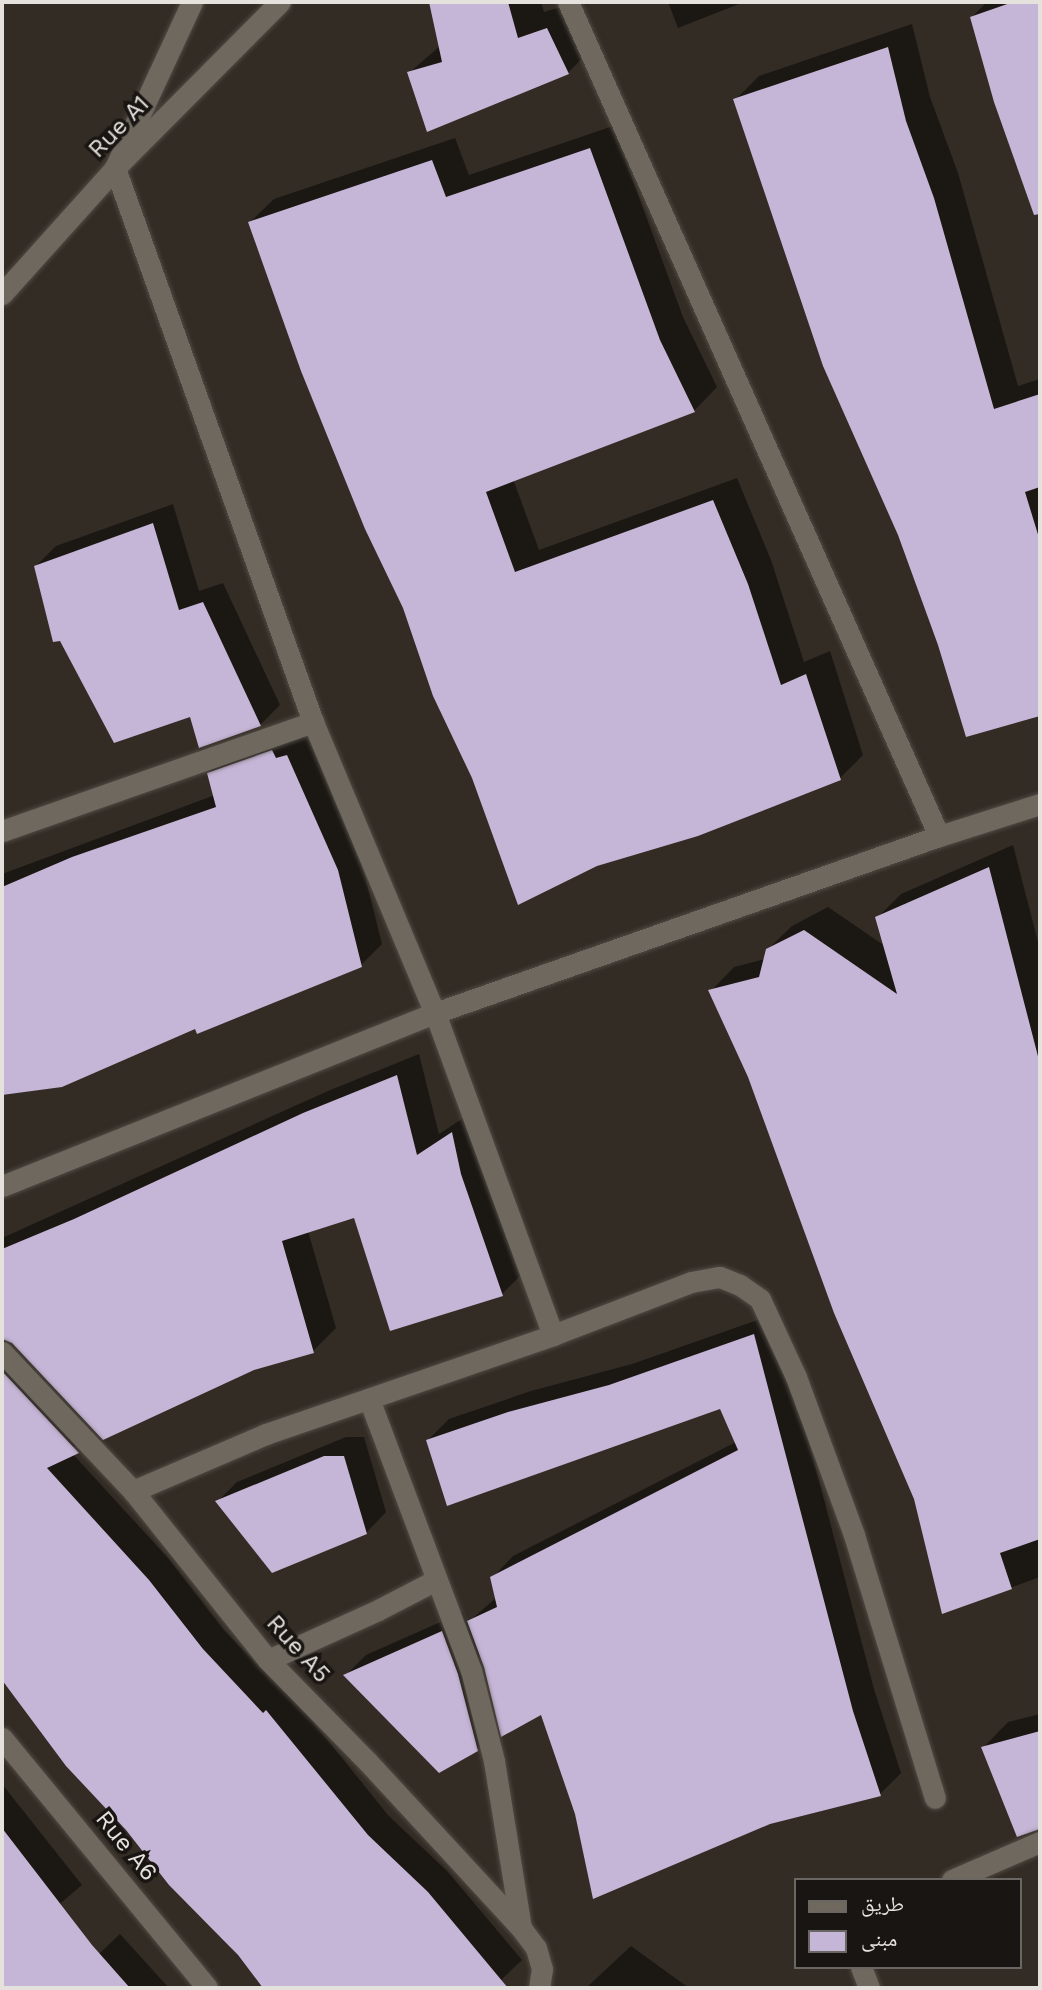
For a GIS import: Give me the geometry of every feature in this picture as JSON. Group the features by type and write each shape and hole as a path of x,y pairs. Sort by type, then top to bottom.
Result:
{"street":[{"path":"192,2 115,168 313,722 435,1013 553,1335"},
{"name":"Rue A1","path":"2,294 115,168 280,2"},
{"path":"568,2 939,836"},
{"path":"2,831 313,722"},
{"path":"2,1186 435,1013 939,836 1040,804"},
{"path":"133,1491 266,1434 553,1335 691,1282 720,1277 740,1285 760,1299 796,1377 854,1535 935,1798"},
{"name":"Rue A5","path":"2,1352 133,1491 268,1660 368,1761 521,1928 536,1948 542,1969 540,1987"},
{"path":"369,1399 471,1670 494,1761 521,1928"},
{"path":"268,1660 378,1610 436,1580"},
{"name":"Rue A6","path":"2,1738 207,1988"},
{"path":"957,1878 1040,1842"},
{"path":"862,1969 869,1988"}],"building":[{"path":"429,2 508,2 518,38 547,28 569,74 427,132 407,72 442,62"},
{"path":"1013,2 1040,2 1040,214 1034,215 994,102 970,17"},
{"path":"888,47 906,121 934,198 994,409 1040,394 1040,487 1025,492 1040,541 1040,716 966,737 938,645 898,535 823,366 733,99"},
{"path":"590,148 660,340 695,412 486,492 515,572 713,500 748,584 781,685 806,674 841,780 698,836 597,866 518,905 472,778 433,696 403,608 365,529 301,371 248,222 432,160 446,197"},
{"path":"153,523 179,610 203,602 261,726 199,748 190,717 114,743 60,641 53,642 34,566"},
{"path":"272,750 276,758 287,755 338,870 362,967 197,1034 195,1029 62,1087 2,1095 2,887 72,857 216,807 207,773"},
{"path":"989,867 1040,1064 1040,1539 1000,1553 1012,1589 942,1614 914,1499 834,1313 748,1077 708,990 759,977 766,949 804,930 897,994 875,917"},
{"path":"397,1075 417,1155 452,1132 461,1174 503,1296 390,1331 354,1218 282,1241 314,1353 254,1370 103,1440 12,1343 2,1339 2,1249 74,1219 303,1113"},
{"path":"754,1334 853,1711 881,1796 770,1824 593,1899 575,1814 541,1715 501,1737 484,1667 467,1621 497,1607 490,1577 738,1450 720,1409 447,1506 426,1440 508,1412 609,1385"},
{"path":"2,1371 79,1453 47,1468 149,1580 203,1649 263,1713 266,1710 368,1835 428,1892 508,1988 263,1988 238,1955 169,1885 126,1830 66,1766 2,1680"},
{"path":"324,1456 344,1456 367,1534 272,1573 215,1501"},
{"path":"442,1631 458,1674 478,1751 439,1773 343,1675"},
{"path":"1040,1731 1040,1829 1017,1837 981,1747"},
{"path":"2,1828 92,1945 130,1988 2,1988"}]}
